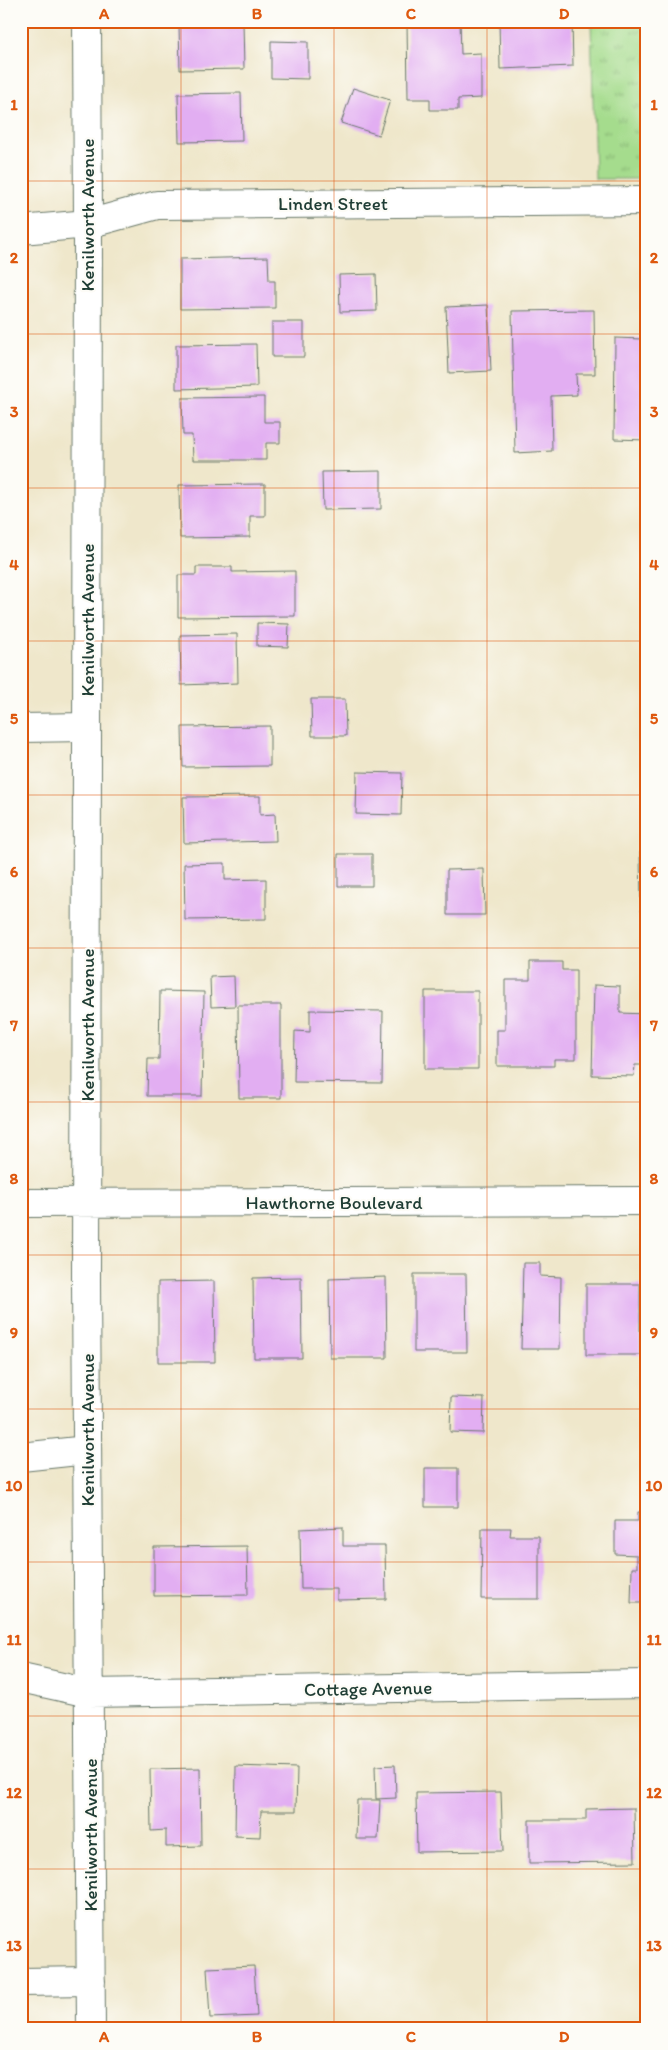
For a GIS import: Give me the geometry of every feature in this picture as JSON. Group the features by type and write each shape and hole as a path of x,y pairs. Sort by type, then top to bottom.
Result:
{"street":[{"name":"Kenilworth Avenue","path":"87,21 87,1450 91,2029"},
{"name":"Linden Street","path":"21,230 88,224 157,205 647,201"},
{"path":"21,728 87,727"},
{"name":"Hawthorne Boulevard","path":"21,1203 647,1201"},
{"path":"21,1457 87,1450"},
{"name":"Cottage Avenue","path":"21,1678 88,1693 647,1684"},
{"path":"21,1982 90,1981"}],"green space":[{"path":"591,21 647,21 647,179 595,179"}],"building":[{"path":"407,21 460,21 461,54 481,53 481,98 458,99 458,110 430,110 430,99 408,99"},
{"path":"499,21 572,21 573,66 500,69"},
{"path":"243,22 244,69 180,70 179,23"},
{"path":"271,41 308,42 308,79 271,78"},
{"path":"353,88 390,100 379,135 341,123"},
{"path":"241,93 242,141 179,142 178,94"},
{"path":"268,257 269,281 275,281 275,308 180,309 180,259"},
{"path":"376,274 377,311 340,312 339,275"},
{"path":"488,305 491,371 449,373 446,307"},
{"path":"594,310 595,374 576,374 577,395 551,396 552,451 515,453 512,311"},
{"path":"272,322 304,322 304,357 272,357"},
{"path":"643,332 647,332 647,440 614,439 615,338 642,339"},
{"path":"256,344 257,387 176,389 176,345"},
{"path":"264,397 264,422 280,422 280,443 266,443 266,460 193,460 192,435 183,435 182,398"},
{"path":"381,471 381,509 323,510 322,472"},
{"path":"265,484 265,516 250,516 250,537 180,538 179,485"},
{"path":"196,567 232,567 232,572 295,571 295,616 178,617 178,575 196,575"},
{"path":"257,623 289,624 288,647 257,646"},
{"path":"237,634 238,683 181,685 180,635"},
{"path":"311,699 345,699 346,736 312,736"},
{"path":"270,726 270,766 183,767 182,727"},
{"path":"357,772 402,773 401,815 356,814"},
{"path":"260,796 260,815 275,814 276,841 184,843 183,797"},
{"path":"640,852 647,852 647,911 641,911"},
{"path":"338,854 372,854 372,886 338,886"},
{"path":"225,863 225,880 266,879 266,919 185,920 184,864"},
{"path":"484,869 485,915 447,915 447,870"},
{"path":"530,962 562,962 562,970 576,970 576,1059 554,1059 554,1066 497,1066 497,1030 505,1030 505,980 530,980"},
{"path":"234,976 235,1006 211,1007 210,977"},
{"path":"594,985 620,986 620,1013 647,1014 647,1065 635,1065 634,1076 592,1075"},
{"path":"160,991 204,992 202,1096 147,1096 148,1059 159,1059"},
{"path":"425,991 478,991 478,1069 425,1069"},
{"path":"238,1005 281,1005 281,1098 239,1098"},
{"path":"310,1010 383,1011 382,1083 294,1082 295,1031 310,1032"},
{"path":"21,1046 24,1046 24,1089 21,1089"},
{"path":"523,1263 540,1263 540,1276 561,1277 560,1349 521,1349"},
{"path":"414,1274 466,1274 467,1352 414,1352"},
{"path":"301,1277 302,1358 254,1358 253,1278"},
{"path":"386,1277 387,1358 330,1358 329,1279"},
{"path":"214,1281 215,1362 158,1362 158,1282"},
{"path":"586,1284 640,1284 640,1355 586,1355"},
{"path":"451,1397 484,1398 483,1433 450,1432"},
{"path":"425,1468 458,1468 458,1507 425,1507"},
{"path":"638,1512 647,1512 647,1603 631,1603 632,1568 637,1568 637,1555 615,1554 615,1521 638,1521"},
{"path":"343,1527 343,1546 385,1546 386,1599 337,1600 337,1589 301,1589 300,1529"},
{"path":"482,1528 511,1528 510,1536 539,1536 539,1599 481,1599"},
{"path":"247,1546 248,1595 154,1596 154,1547"},
{"path":"395,1765 396,1798 376,1799 375,1766"},
{"path":"236,1766 297,1768 296,1811 261,1811 260,1837 235,1836"},
{"path":"200,1768 201,1846 166,1847 166,1830 151,1831 150,1769"},
{"path":"501,1792 503,1851 417,1852 416,1793"},
{"path":"357,1800 380,1800 378,1839 356,1839"},
{"path":"634,1808 635,1862 529,1863 529,1820 586,1820 586,1809"},
{"path":"254,1966 257,2016 210,2018 207,1968"}]}
